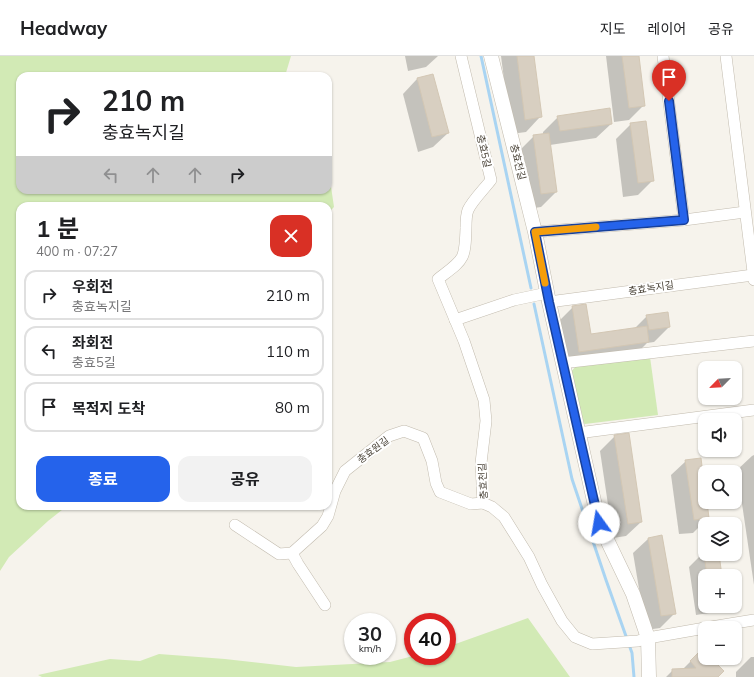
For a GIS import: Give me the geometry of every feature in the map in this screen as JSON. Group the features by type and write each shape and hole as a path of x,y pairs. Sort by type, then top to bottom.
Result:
{"street":[{"name":"충효5길","path":"456,320 438,279 457,265 462,259 465,252 466,219 468,210 491,180 461,56"},
{"name":"충효천길","path":"491,56 535,232 562,363 599,523 633,594 648,638 649,677"},
{"path":"663,56 684,220"},
{"name":"충효녹지길","path":"548,297 754,277 726,56"},
{"path":"535,232 684,220 745,212"},
{"path":"456,320 514,300 548,297"},
{"name":"충효천길","path":"456,320 478,379 484,400 486,421 481,463 483,503 492,507 504,517 529,557 542,586 562,621 575,637 592,644 638,641 648,638"},
{"path":"562,363 754,341"},
{"path":"578,432 754,410"},
{"name":"충효원길","path":"332,502 335,491 345,471 389,436 404,431 423,438 432,461 436,483 440,492 471,504 483,503"},
{"name":"충효원길","path":"292,552 322,526 330,510"},
{"path":"235,525 279,554 292,552 298,564 325,605"},
{"path":"742,622 754,620"},
{"path":"648,638 698,629"}],"green space":[{"path":"0,56 291,56 286,72 16,72 16,194 332,193 334,207 332,209 332,202 16,202 16,510 62,510 9,557 0,571"},
{"path":"650,357 658,415 585,424 578,420 569,374 577,365"},
{"path":"528,618 570,677 42,677 38,675 110,659 140,661 159,654 225,659 296,667 344,664 396,665 396,660 404,658 404,665 456,665 456,644"}],"building":[{"path":"517,56 534,56 542,117 525,120"},
{"path":"622,56 639,56 645,106 629,108"},
{"path":"433,74 449,133 432,137 417,78"},
{"path":"610,108 612,124 560,131 557,116"},
{"path":"646,121 654,181 638,183 630,123"},
{"path":"549,133 557,192 541,194 533,135"},
{"path":"586,304 591,334 647,326 649,342 579,352 572,306"},
{"path":"668,312 670,327 649,330 646,315"},
{"path":"629,433 642,522 628,524 614,435"},
{"path":"701,458 702,465 698,465 698,509 708,509 709,517 698,517 698,519 694,520 685,460"},
{"path":"662,535 676,614 661,616 648,538"},
{"path":"705,561 720,561 721,569 706,569"},
{"path":"698,653 698,665 718,665 724,671 718,677 672,677 672,669 696,668 690,661"}],"waterway":[{"path":"481,56 531,288"},
{"path":"534,304 572,479 632,653 634,677"}],"slow traffic":[{"path":"545,283 535,232 596,227"}],"route":[{"path":"599,523 549,302 535,232 684,220 669,101"}]}
